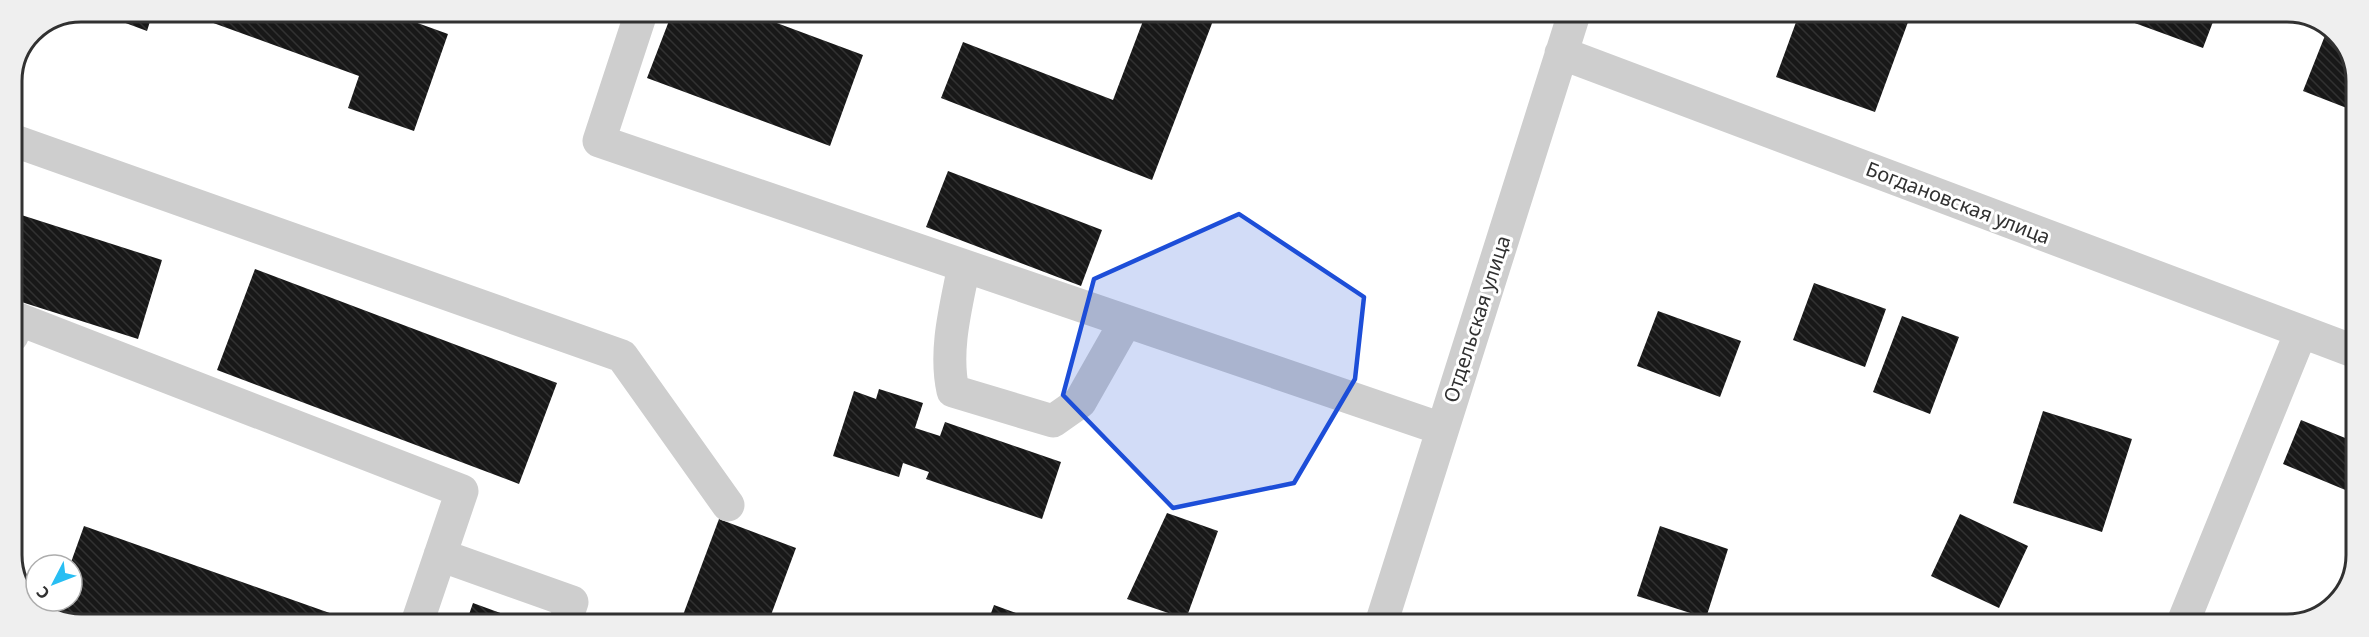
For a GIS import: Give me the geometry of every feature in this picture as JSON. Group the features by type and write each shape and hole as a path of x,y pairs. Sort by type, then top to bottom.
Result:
{"street":[{"path":"638,22 599,141 1442,429"},
{"name":"Отдельская улица","path":"1384,615 1571,22"},
{"name":"Богдановская улица","path":"1561,53 2346,348"},
{"path":"22,144 622,356 728,505"},
{"path":"964,266 953,324 949,370 954,391 1053,421 1080,402 1126,321"},
{"path":"23,321 462,491 420,615"},
{"path":"2186,615 2301,332"},
{"path":"440,555 572,602 568,615"}],"highlighted area":[{"path":"1239,214 1364,297 1355,379 1294,483 1173,508 1063,395 1094,279"}],"building":[{"path":"123,22 150,22 147,31"},
{"path":"210,22 415,22 448,34 414,131 348,108 359,76"},
{"path":"669,22 774,22 863,55 830,146 647,78"},
{"path":"1143,22 1213,22 1152,180 941,98 963,42 1113,100"},
{"path":"1796,22 1908,22 1875,112 1776,77"},
{"path":"2132,22 2213,22 2203,48"},
{"path":"2325,36 2339,52 2343,63 2346,78 2346,108 2303,91"},
{"path":"948,171 1102,230 1081,286 926,227"},
{"path":"22,215 162,260 138,339 22,302"},
{"path":"255,269 557,383 519,484 217,370"},
{"path":"1814,283 1886,309 1865,367 1793,340"},
{"path":"1658,311 1741,341 1720,397 1637,366"},
{"path":"1902,316 1959,337 1930,414 1873,392"},
{"path":"879,389 923,403 915,428 940,436 945,422 1061,462 1042,519 926,479 929,472 903,463 899,477 833,456 854,391 876,399"},
{"path":"2043,411 2132,439 2102,532 2013,503"},
{"path":"2301,420 2346,438 2346,490 2283,464"},
{"path":"1167,513 1218,531 1187,615 1174,615 1127,599"},
{"path":"1960,514 2028,546 1999,608 1931,576"},
{"path":"719,519 796,548 771,615 683,615"},
{"path":"84,526 335,615 82,615 70,613 84,613 84,553 74,553"},
{"path":"1660,526 1728,549 1707,615 1697,615 1637,596"},
{"path":"473,603 506,615 469,615"},
{"path":"994,605 1021,615 990,615"}]}
